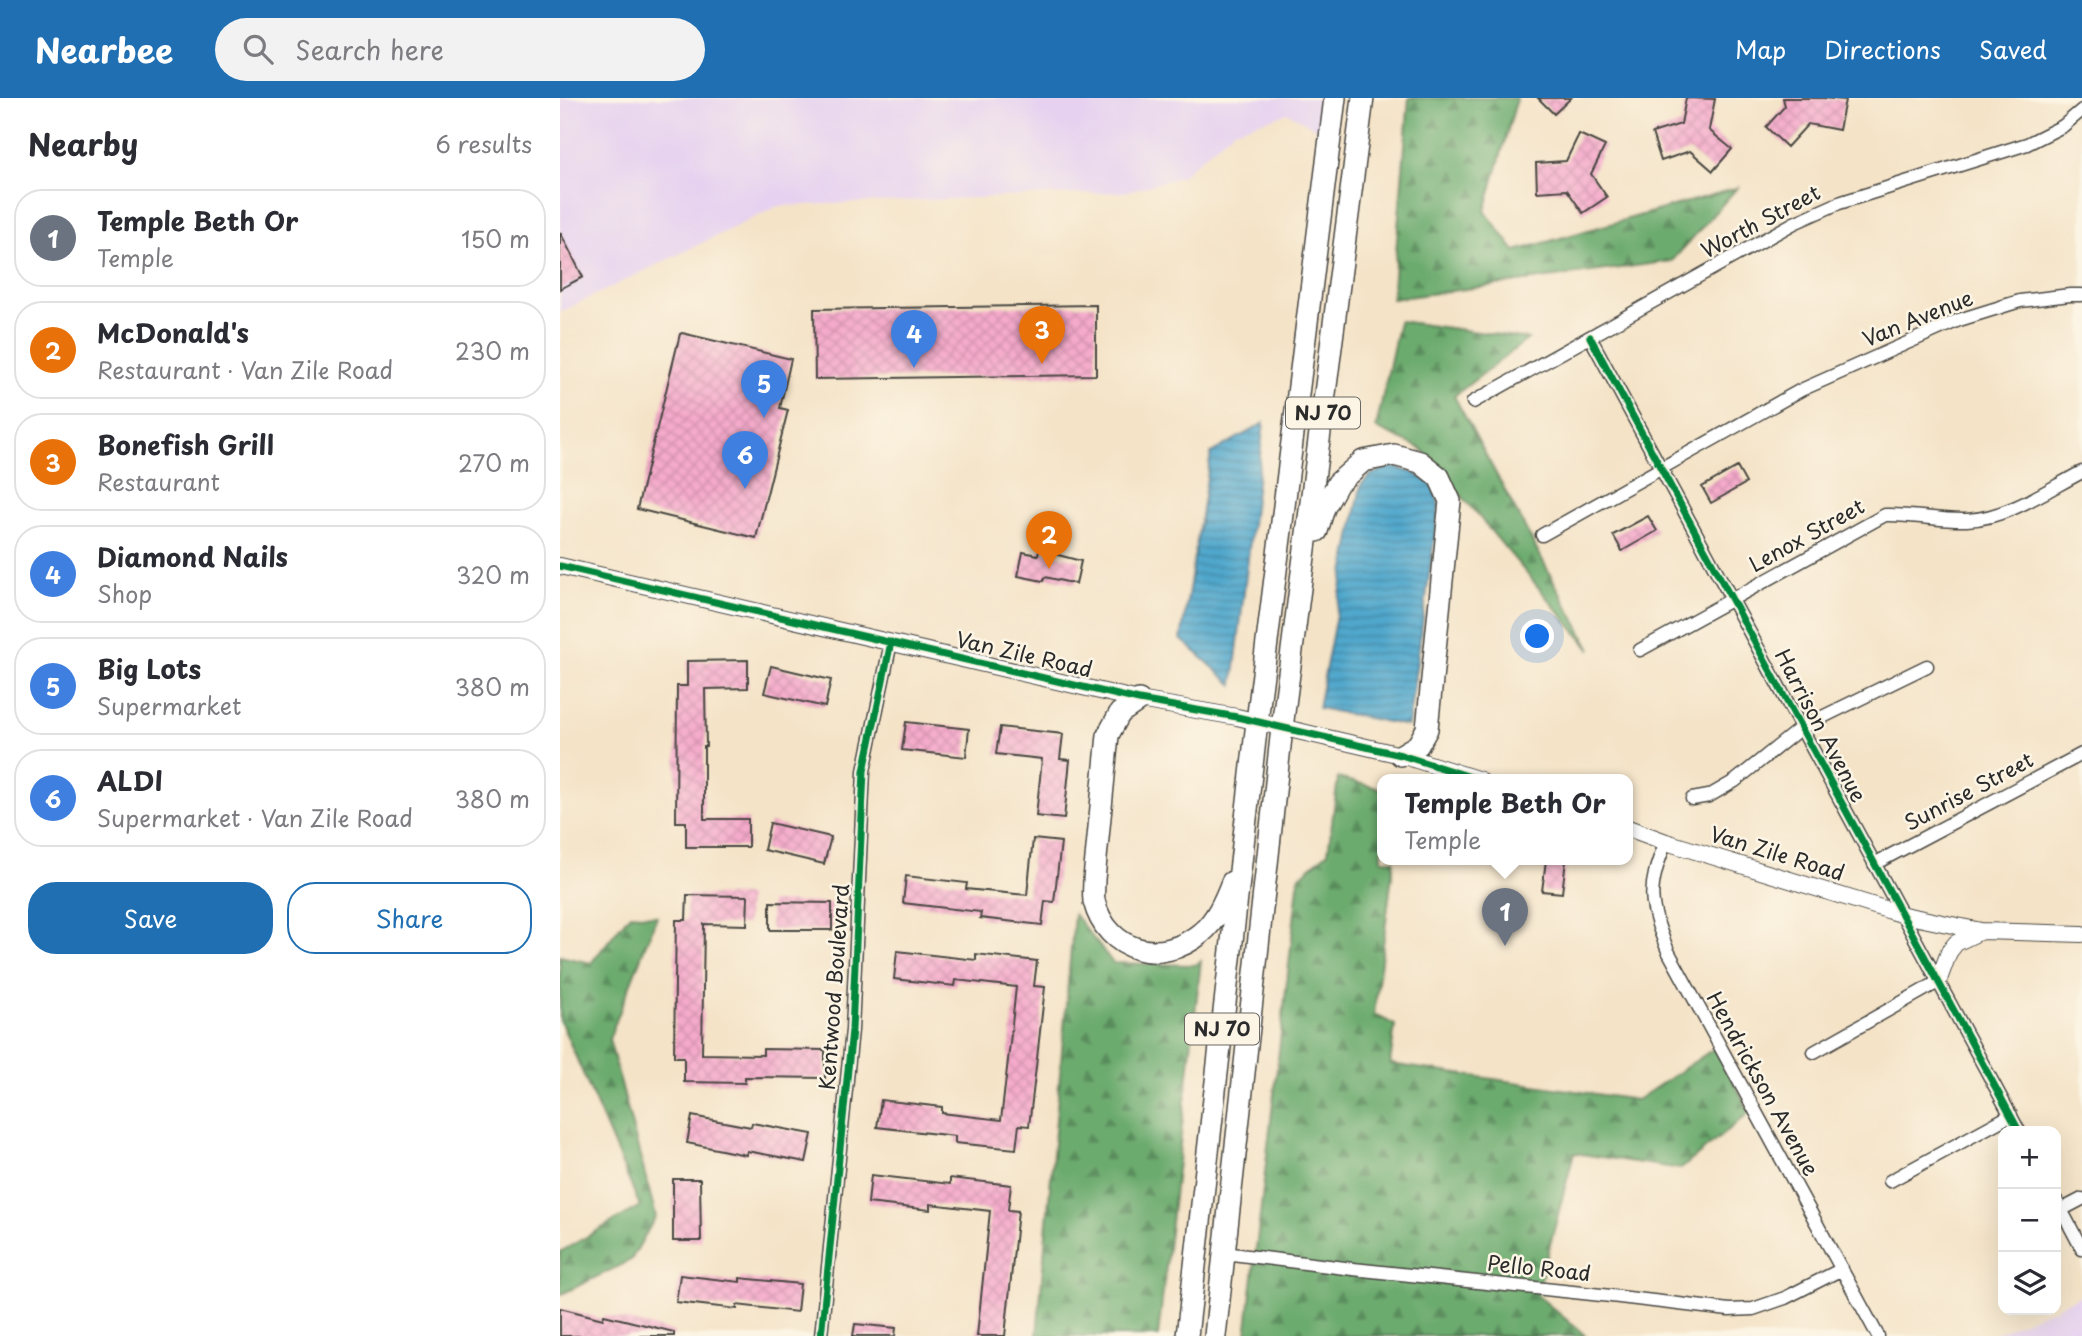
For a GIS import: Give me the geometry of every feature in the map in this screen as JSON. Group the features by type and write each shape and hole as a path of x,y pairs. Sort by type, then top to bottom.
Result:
{"highway":[{"name":"NJ 70","path":"1187,1336 1257,722 1335,98"},
{"name":"NJ 70","path":"1215,1336 1282,728 1363,98"},
{"path":"1302,576 1324,508 1338,483 1363,461 1394,455 1420,462 1439,477 1450,501 1427,729 1418,744 1401,754"},
{"path":"1139,700 1120,713 1108,735 1094,879 1094,899 1100,918 1111,933 1127,945 1145,952 1160,953 1185,944 1202,933 1225,900 1242,854"}],"street":[{"name":"Worth Street","path":"1473,402 1794,223 1839,203 2027,144 2063,126 2082,110"},
{"name":"Van Avenue","path":"1542,535 1801,390 1959,320 2020,301 2082,295"},
{"name":"Harrison Avenue","path":"1590,337 2016,1126"},
{"name":"Lenox Street","path":"1640,650 1885,515 1967,520 1992,516 2026,502 2082,472"},
{"name":"Van Zile Road","path":"560,566 1139,700 1257,722 1401,754 1462,774"},
{"name":"Kentwood Boulevard","path":"821,1336 852,1030 864,771 891,642"},
{"path":"1692,799 1709,796 1735,781 1802,727 1927,666"},
{"name":"Sunrise Street","path":"1874,864 2082,754"},
{"name":"Van Zile Road","path":"1633,830 1904,915 1981,931 2082,934"},
{"name":"Hendrickson Avenue","path":"1666,842 1655,868 1651,900 1655,920 1668,951 1878,1336"},
{"path":"1814,1052 1938,982 1949,951 1956,943 1981,931"},
{"path":"1890,1181 2011,1115"},
{"path":"2061,1204 2082,1199"},
{"path":"2061,1209 2082,1249"},
{"name":"Pello Road","path":"1224,1253 1729,1310 1753,1309 1784,1298 1842,1269"}],"shaded area":[{"path":"560,98 1325,98 1321,131 1288,113 1234,130 1180,177 1125,192 778,206 560,312"},
{"path":"2082,1295 2082,1336 1990,1336 2038,1315 2061,1315 2061,1305"}],"green space":[{"path":"1409,98 1517,98 1485,211 1515,251 1737,188 1672,261 1392,299"},
{"path":"1399,321 1528,339 1454,396 1591,650 1422,449 1376,428"},
{"path":"1338,778 1377,788 1377,865 1393,865 1374,1014 1395,1025 1390,1064 1637,1100 1715,1048 1750,1112 1681,1169 1574,1153 1537,1295 1586,1336 1246,1336 1299,877 1328,852"},
{"path":"630,914 657,916 609,1039 656,1216 631,1260 560,1295 560,1252 640,1206 560,1020 560,956 591,963"},
{"path":"1074,914 1113,963 1195,965 1201,961 1158,1336 1037,1336"}],"water":[{"path":"1264,423 1233,685 1181,639 1211,453"},
{"path":"1392,466 1416,474 1433,486 1439,505 1408,726 1318,708 1361,485 1370,475"}],"building":[{"path":"1538,98 1571,98 1554,114"},
{"path":"1686,98 1715,99 1709,130 1732,149 1713,171 1690,151 1661,161 1652,133 1681,124"},
{"path":"1783,98 1845,100 1839,130 1808,124 1787,147 1766,127 1785,106"},
{"path":"1579,134 1605,146 1591,174 1607,197 1583,213 1567,190 1537,192 1536,163 1566,161"},
{"path":"560,232 583,277 560,289"},
{"path":"1096,305 1096,375 815,379 814,309"},
{"path":"682,333 791,359 780,408 788,410 756,538 637,509"},
{"path":"1737,467 1746,483 1711,503 1702,487"},
{"path":"1648,516 1657,531 1622,551 1613,535"},
{"path":"1039,550 1081,561 1076,584 1045,577 1043,581 1018,576 1023,552 1038,555"},
{"path":"748,660 748,688 705,689 704,819 748,819 748,847 686,847 686,822 676,822 677,686 687,686 687,661"},
{"path":"771,666 831,680 825,707 764,693"},
{"path":"906,722 969,729 966,757 902,750"},
{"path":"1000,727 1063,734 1060,759 1070,760 1064,819 1036,816 1042,759 996,754"},
{"path":"770,823 831,837 824,864 764,850"},
{"path":"1033,839 1061,842 1054,902 1045,901 1042,925 980,918 981,912 903,903 906,876 967,883 966,889 1027,895"},
{"path":"1545,865 1565,865 1562,893 1542,891"},
{"path":"687,895 748,896 747,925 704,924 702,1054 763,1055 763,1049 825,1050 825,1078 745,1077 745,1083 684,1082 684,1057 674,1057 675,981 676,920 686,920"},
{"path":"770,902 832,903 832,930 770,930"},
{"path":"897,951 976,960 976,954 1037,961 1034,986 1045,987 1029,1126 1019,1125 1016,1149 955,1143 955,1136 877,1127 881,1100 942,1107 942,1113 1001,1120 1010,1043 1016,987 956,980 955,986 894,979"},
{"path":"692,1116 751,1127 752,1123 812,1134 806,1162 747,1151 746,1155 687,1143"},
{"path":"871,1175 950,1184 950,1178 1011,1185 1008,1210 1018,1211 1005,1336 977,1336 990,1211 930,1204 930,1210 868,1203"},
{"path":"673,1179 700,1179 701,1241 673,1241"},
{"path":"680,1275 740,1282 740,1278 800,1284 797,1312 676,1302"},
{"path":"560,1308 603,1319 604,1315 674,1332 674,1336 560,1336"},
{"path":"855,1324 896,1328 895,1336 853,1336"}],"cycle path":[{"path":"1590,337 2016,1126"},
{"path":"560,566 1139,700 1237,717 1401,755 1461,774"},
{"path":"821,1336 852,1030 864,771 891,642"}],"place":[{"name":"Bonefish Grill","path":"1042,364"},
{"name":"Diamond Nails","path":"914,368"},
{"name":"Big Lots","path":"764,418"},
{"name":"ALDI","path":"745,489"},
{"name":"McDonald's","path":"1049,569"},
{"name":"Temple Beth Or","path":"1505,946"}]}
